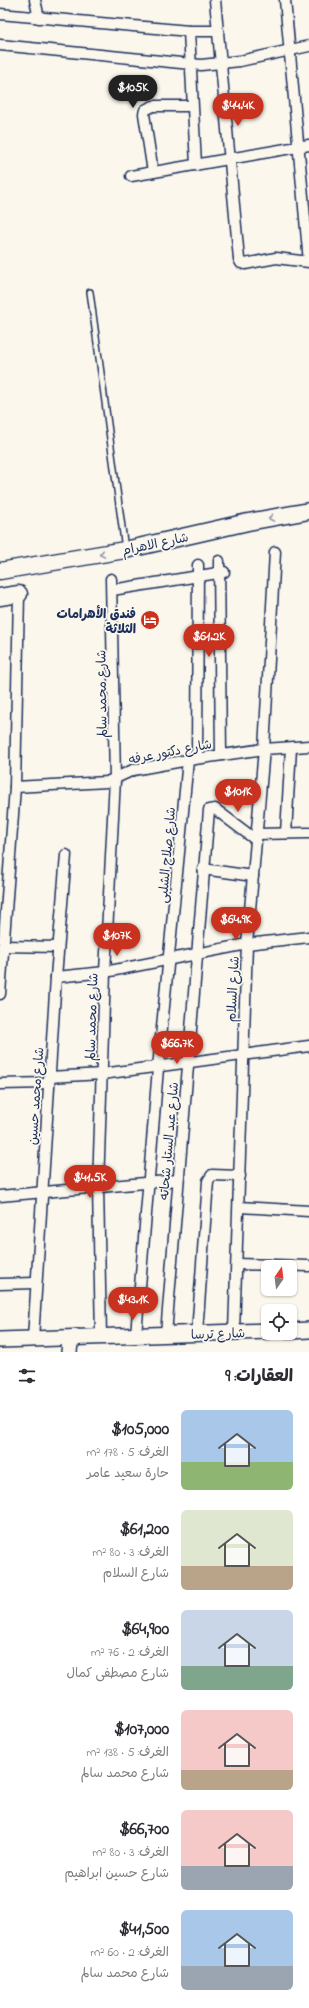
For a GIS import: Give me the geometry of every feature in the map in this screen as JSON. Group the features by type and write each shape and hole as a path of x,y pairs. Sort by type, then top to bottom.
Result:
{"main road":[{"name":"شارع الاهرام","path":"0,571 125,550 248,522 309,512"},
{"path":"0,597 20,594"},
{"path":"297,1331 309,1330"},
{"name":"شارع ترسا","path":"0,1341 101,1336 261,1331"},
{"path":"69,1352 70,1343 76,1337"},
{"path":"0,1341 6,1345 8,1352"}],"street":[{"path":"35,0 39,18"},
{"path":"215,0 238,259 243,264 276,258 309,262 285,0"},
{"path":"0,14 189,31 218,31"},
{"path":"189,31 196,165"},
{"path":"0,44 191,64 221,63 309,46"},
{"path":"153,172 144,114 145,110 153,106 192,106"},
{"path":"131,176 309,145"},
{"name":"شارع السلام","path":"234,1332 240,1176 242,1056 247,944 264,749 275,552"},
{"path":"219,561 222,572 221,755"},
{"name":"شارع صلاح الشلبى","path":"136,1335 150,1183 158,1068 192,759 198,565"},
{"path":"112,590 222,572"},
{"name":"شارع محمد سالم","path":"101,1336 98,1187 105,972 115,779 111,579"},
{"path":"0,988 3,946 4,852 15,787 20,594"},
{"name":"شارع دكتور عرفه","path":"15,787 107,782 133,770 192,759 264,749 309,746"},
{"path":"286,833 291,748"},
{"name":"شارع عبد الستار شحاته","path":"166,1334 198,953 208,812 211,808 215,809 256,837"},
{"path":"256,837 286,833 309,833"},
{"name":"شارع محمد حسين","path":"33,1339 41,1192 66,855"},
{"path":"203,869 253,876"},
{"path":"56,977 105,972 247,944 309,937"},
{"path":"3,946 58,947"},
{"path":"0,1084 158,1068 309,1046"},
{"path":"197,1333 208,1181 212,1175 240,1176"},
{"path":"0,1196 178,1180"},
{"path":"239,1207 309,1211"},
{"path":"237,1264 309,1266"},
{"path":"0,1284 35,1283"}],"lane":[{"path":"90,292 125,550"}],"place":[{"name":"فندق الأهرامات الثلاثة","path":"150,620"}]}
